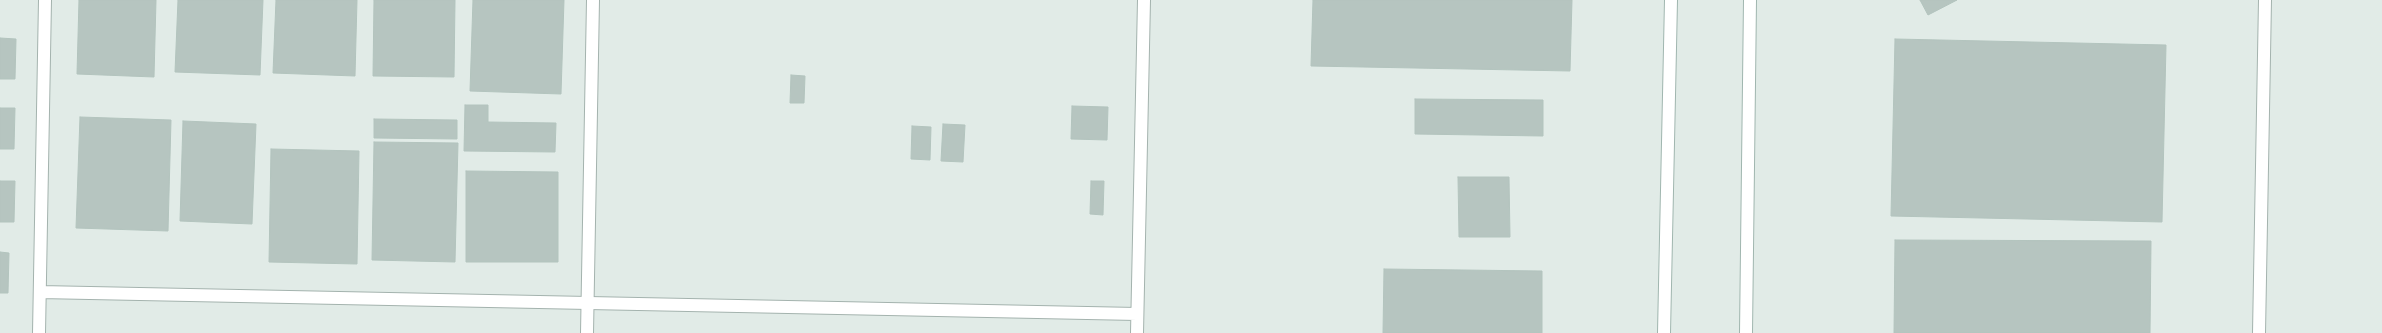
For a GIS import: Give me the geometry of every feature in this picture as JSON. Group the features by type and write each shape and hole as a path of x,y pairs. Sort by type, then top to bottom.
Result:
{"street":[{"path":"39,333 45,0"},
{"path":"587,333 594,0"},
{"path":"1137,333 1144,0"},
{"path":"1664,333 1671,0"},
{"path":"1746,333 1750,0"},
{"path":"2259,333 2265,0"},
{"path":"40,292 1137,314"}],"building":[{"path":"79,0 156,0 154,77 77,74"},
{"path":"178,0 263,0 260,75 175,72"},
{"path":"276,0 357,0 355,76 273,73"},
{"path":"374,0 455,0 454,77 373,76"},
{"path":"473,0 564,0 561,94 470,91"},
{"path":"1313,0 1572,0 1570,71 1311,66"},
{"path":"1920,0 1957,0 1928,15"},
{"path":"0,38 16,39 15,79 0,79"},
{"path":"1895,39 2166,45 2162,222 1891,216"},
{"path":"791,75 805,76 804,103 790,103"},
{"path":"1415,99 1543,100 1543,136 1415,134"},
{"path":"465,105 488,105 488,122 556,123 555,152 464,151"},
{"path":"1072,106 1108,107 1107,140 1071,139"},
{"path":"0,108 15,108 14,149 0,149"},
{"path":"80,117 171,120 168,231 76,228"},
{"path":"374,119 457,120 457,139 374,138"},
{"path":"183,121 256,124 252,224 180,221"},
{"path":"943,124 965,125 963,162 941,161"},
{"path":"912,126 931,127 930,160 911,159"},
{"path":"374,142 458,143 455,262 372,260"},
{"path":"271,149 359,151 357,264 269,262"},
{"path":"466,171 558,172 558,262 466,262"},
{"path":"1458,177 1509,177 1510,237 1459,237"},
{"path":"0,181 15,181 14,222 0,222"},
{"path":"1091,181 1104,181 1103,215 1090,214"},
{"path":"1895,240 2151,241 2150,333 1894,333"},
{"path":"0,252 9,253 8,293 0,293"},
{"path":"1384,269 1542,271 1542,333 1383,333"}]}
